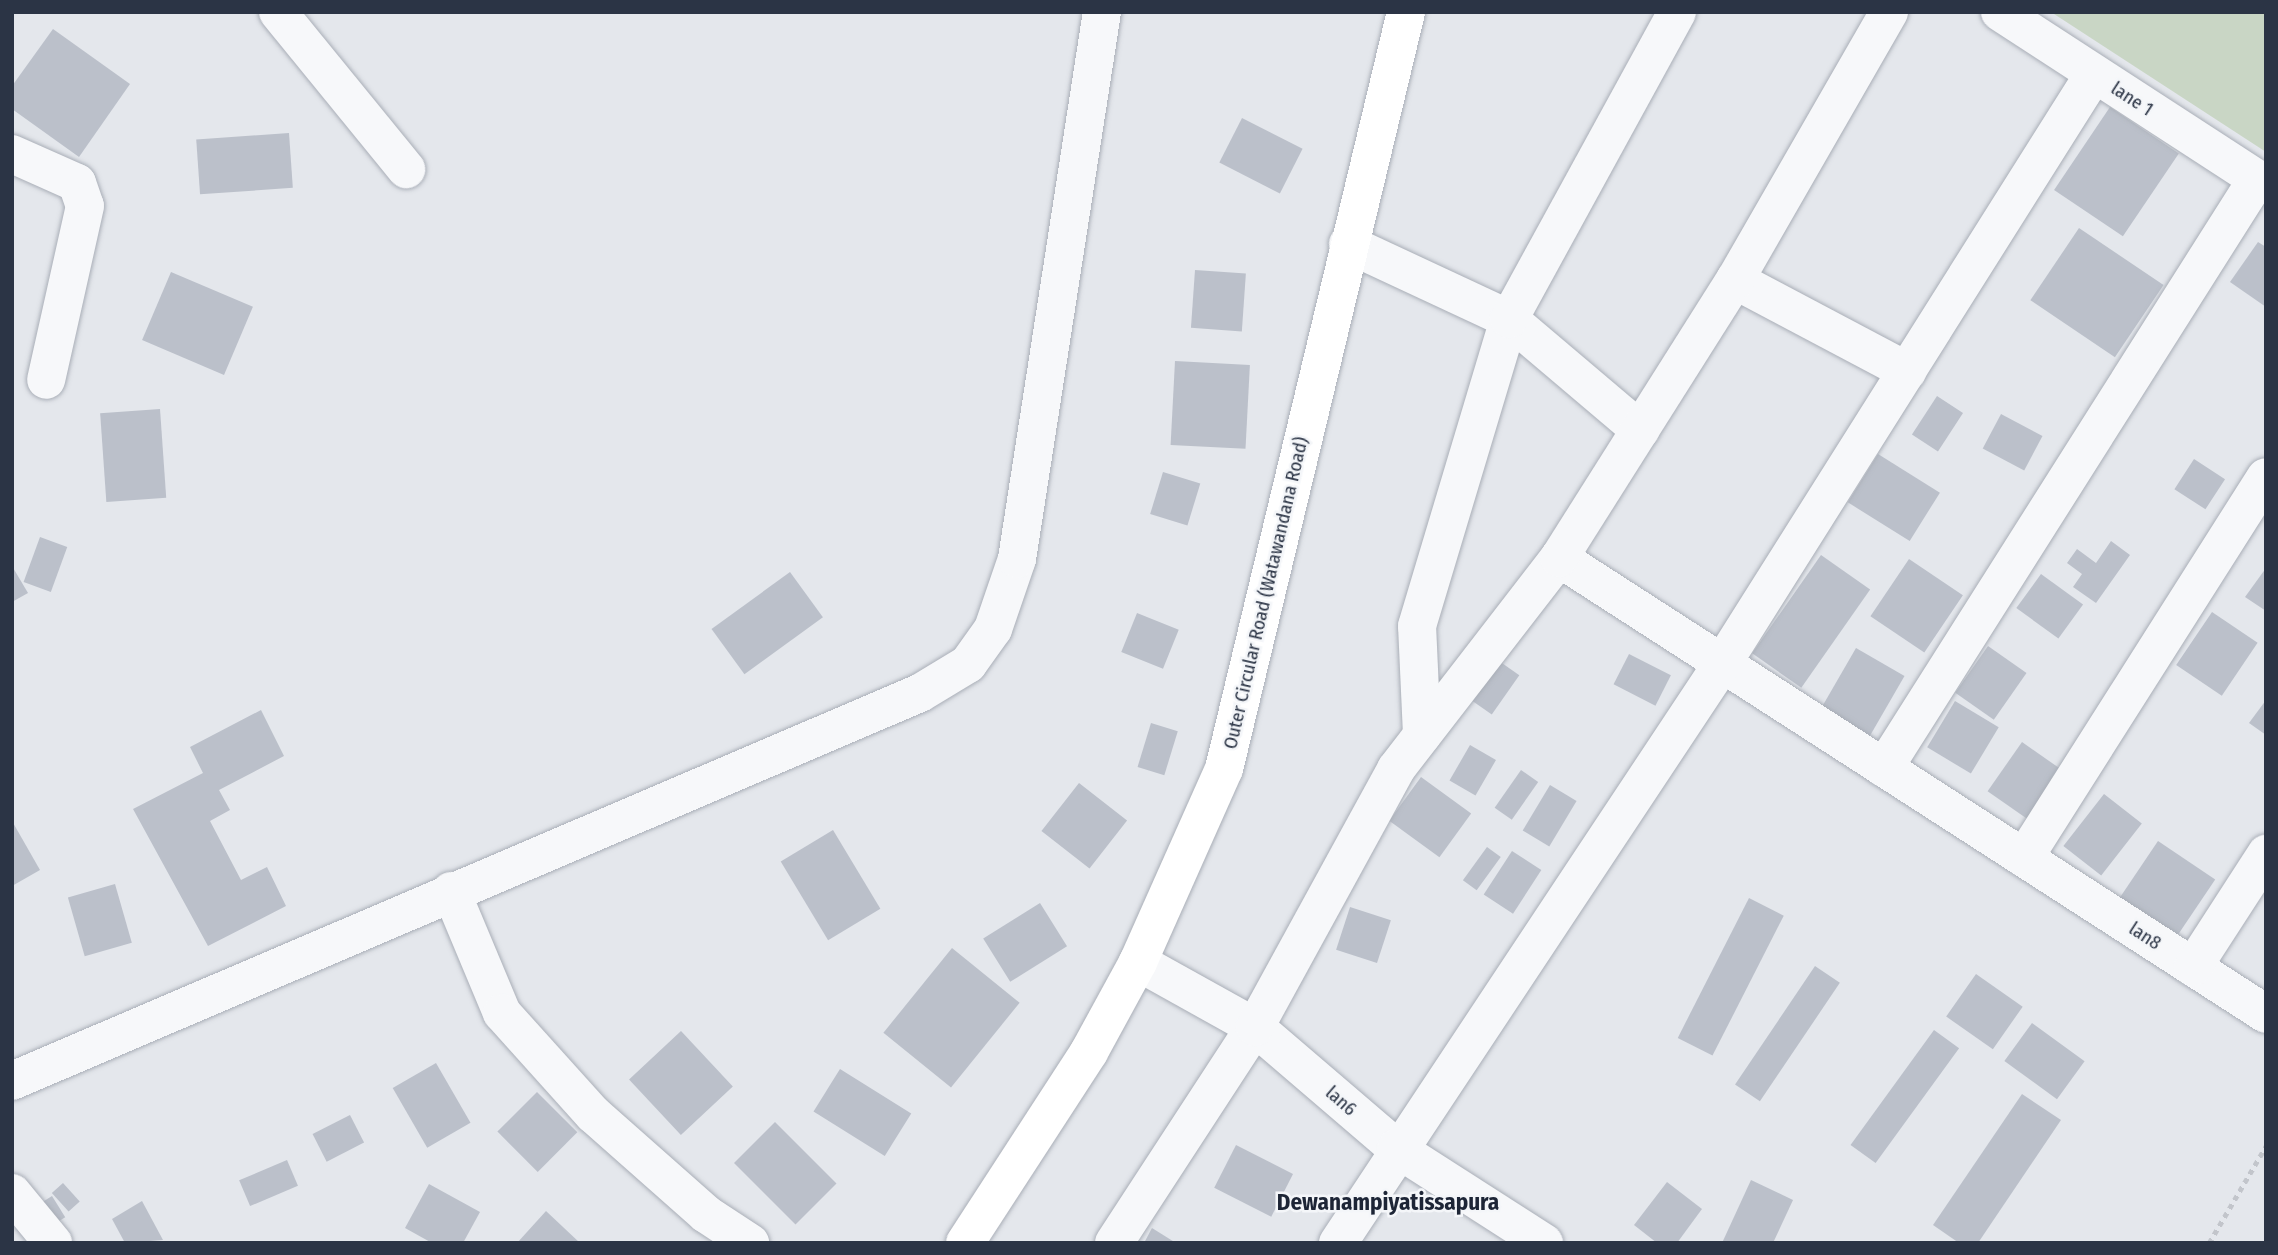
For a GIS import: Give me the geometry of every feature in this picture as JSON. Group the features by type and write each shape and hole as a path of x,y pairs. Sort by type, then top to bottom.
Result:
{"main road":[{"name":"Outer Circular Road (Watawandana Road)","path":"965,1243 1089,1052 1138,962 1228,756 1348,244 1406,12"}],"street":[{"path":"278,12 406,169"},
{"path":"12,1081 919,693 968,664 993,629 1017,559 1102,12"},
{"path":"1422,735 1417,626 1509,319 1677,12"},
{"path":"1114,1243 1255,1027 1396,769 1559,558 1735,280 1889,12"},
{"name":"lane 1","path":"2000,12 2261,182"},
{"path":"1338,1243 1395,1148 1722,664 2094,75"},
{"path":"12,154 78,183 85,206 46,380"},
{"path":"1884,768 2261,182"},
{"path":"1348,244 1509,319 1640,430"},
{"path":"1735,280 1907,371"},
{"path":"2024,858 2266,478"},
{"name":"lan8","path":"1559,558 2266,1014"},
{"path":"2193,967 2266,854"},
{"path":"451,891 502,1013 593,1114 706,1214 750,1243"},
{"name":"lan6","path":"1138,962 1255,1027 1395,1148 1544,1243"},
{"path":"12,1193 53,1243"}],"path":[{"path":"2209,1243 2266,1146"}],"green space":[{"path":"2051,12 2266,12 2266,152"}],"building":[{"path":"53,29 130,84 79,157 12,109 12,86"},
{"path":"2110,107 2179,153 2123,236 2054,190"},
{"path":"1242,118 1303,149 1280,193 1219,163"},
{"path":"289,133 293,188 200,194 196,139"},
{"path":"2079,228 2164,285 2115,357 2030,300"},
{"path":"2258,242 2266,247 2266,307 2230,282"},
{"path":"1195,270 1246,274 1242,331 1191,328"},
{"path":"171,272 253,307 224,375 142,340"},
{"path":"1175,361 1250,365 1246,449 1171,445"},
{"path":"1937,396 1963,413 1938,451 1912,435"},
{"path":"160,409 166,498 106,502 100,413"},
{"path":"2001,414 2042,436 2024,471 1983,448"},
{"path":"1878,454 1940,493 1910,541 1848,502"},
{"path":"2194,459 2225,479 2205,509 2174,489"},
{"path":"1163,472 1200,483 1187,525 1150,514"},
{"path":"40,537 67,547 51,592 24,582"},
{"path":"2111,541 2130,555 2096,603 2073,587 2082,574 2067,563 2077,549 2096,563"},
{"path":"1821,555 1870,589 1801,688 1752,653"},
{"path":"1909,559 1963,595 1924,653 1870,616"},
{"path":"12,566 28,593 12,602"},
{"path":"2266,568 2266,611 2245,597"},
{"path":"790,572 823,617 744,674 712,629"},
{"path":"2041,574 2083,605 2058,639 2016,608"},
{"path":"2212,612 2258,643 2222,696 2176,665"},
{"path":"1137,613 1179,630 1163,669 1121,652"},
{"path":"1988,646 2027,673 1994,720 1955,693"},
{"path":"1856,648 1904,676 1866,742 1818,714"},
{"path":"1489,654 1519,675 1492,715 1461,693"},
{"path":"1629,654 1671,675 1655,706 1614,684"},
{"path":"2266,700 2266,735 2249,723"},
{"path":"1955,701 1999,727 1971,774 1927,747"},
{"path":"261,710 284,756 219,790 230,810 210,821 241,880 267,867 286,906 208,946 133,809 203,773 190,747"},
{"path":"1151,723 1178,731 1164,775 1138,767"},
{"path":"2022,742 2068,774 2033,823 1988,791"},
{"path":"1470,745 1496,760 1475,796 1450,781"},
{"path":"1521,770 1538,782 1512,820 1495,808"},
{"path":"1421,777 1471,813 1439,857 1389,821"},
{"path":"1079,783 1127,821 1090,869 1041,831"},
{"path":"1550,785 1577,801 1549,846 1523,830"},
{"path":"2104,794 2142,824 2101,876 2063,846"},
{"path":"12,821 40,870 12,886"},
{"path":"833,830 880,909 828,940 781,861"},
{"path":"2158,841 2215,880 2177,937 2119,898"},
{"path":"1487,847 1501,857 1477,890 1463,880"},
{"path":"1512,851 1541,870 1513,914 1484,895"},
{"path":"115,884 132,943 85,956 68,898"},
{"path":"1749,898 1784,916 1712,1056 1678,1038"},
{"path":"1040,903 1067,946 1010,982 983,939"},
{"path":"1350,907 1391,920 1377,963 1336,950"},
{"path":"952,948 1020,1003 951,1087 883,1033"},
{"path":"1815,966 1840,983 1760,1101 1735,1085"},
{"path":"1976,974 2023,1007 1993,1049 1946,1017"},
{"path":"2032,1023 2085,1061 2057,1099 2004,1061"},
{"path":"1934,1030 1959,1048 1876,1163 1851,1145"},
{"path":"681,1031 733,1087 681,1135 629,1079"},
{"path":"436,1063 470,1123 427,1148 393,1088"},
{"path":"840,1069 911,1114 885,1156 814,1111"},
{"path":"537,1092 577,1132 538,1172 497,1132"},
{"path":"2022,1094 2061,1120 1978,1243 1959,1243 1933,1225"},
{"path":"350,1115 364,1143 327,1162 313,1134"},
{"path":"775,1122 837,1184 796,1225 734,1163"},
{"path":"1236,1145 1293,1174 1271,1217 1214,1188"},
{"path":"287,1160 298,1186 250,1206 239,1180"},
{"path":"1751,1180 1793,1200 1773,1243 1722,1243"},
{"path":"1667,1182 1702,1209 1677,1243 1657,1243 1634,1225"},
{"path":"63,1183 80,1202 69,1212 52,1193"},
{"path":"429,1184 480,1212 463,1243 432,1243 405,1228"},
{"path":"52,1196 65,1217 53,1225 40,1203"},
{"path":"142,1201 163,1240 125,1243 112,1219"},
{"path":"546,1211 580,1243 517,1243"},
{"path":"1152,1228 1176,1243 1144,1243"}],"district":[{"name":"Dewanampiyatissapura","path":"1388,1202"}]}
